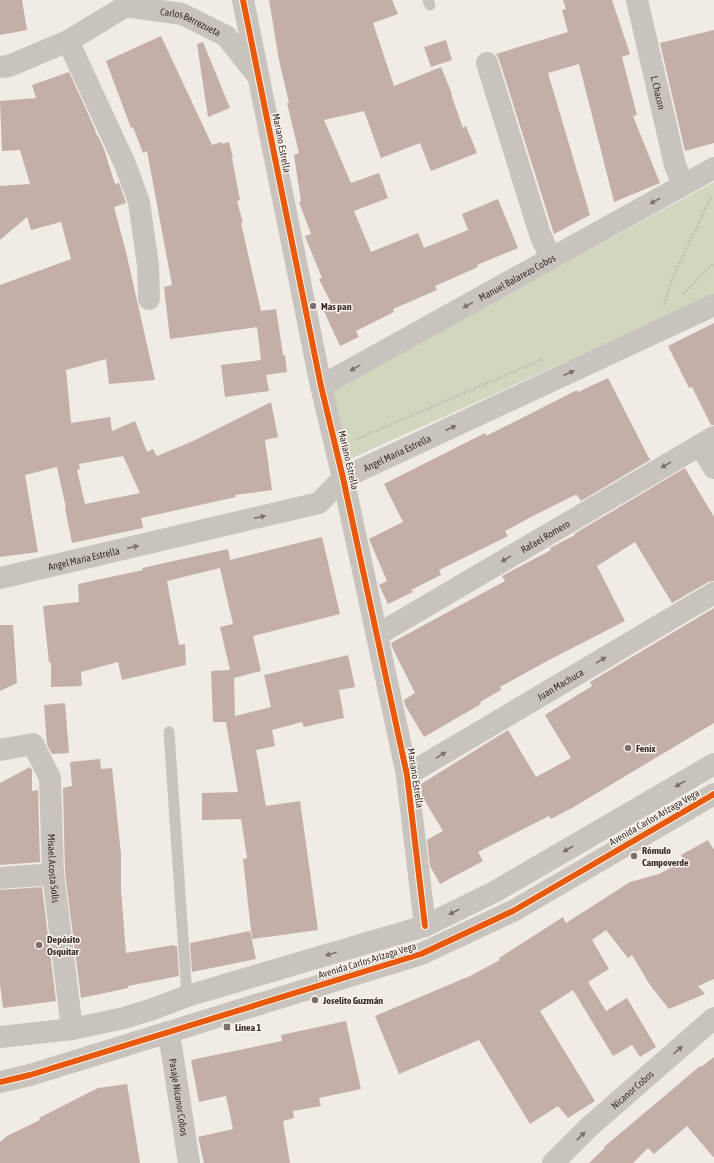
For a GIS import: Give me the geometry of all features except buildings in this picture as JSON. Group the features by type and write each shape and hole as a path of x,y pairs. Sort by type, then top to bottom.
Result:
{"street":[{"name":"Mariano Estrella","path":"243,0 320,386 343,478 407,775 425,926"},
{"name":"L. Chacon","path":"637,0 675,164 683,185"},
{"name":"Carlos Berrezueta","path":"0,67 9,66 68,41 131,3 182,14 226,36 258,77"},
{"path":"68,41 125,164 139,202 148,265 149,299"},
{"path":"487,63 540,234 551,259"},
{"name":"Manuel Balarezo Cobos","path":"320,386 714,168"},
{"name":"Angel Maria Estrella","path":"0,578 319,503 343,478 714,305"},
{"path":"707,441 714,468"},
{"name":"Rafael Romero","path":"377,635 707,441"},
{"name":"Juan Machuca","path":"407,775 714,593"},
{"name":"Misael Acosta Solis","path":"0,750 33,744 50,778 53,874 72,1029"},
{"name":"Avenida Carlos Arízaga Vega","path":"0,1036 72,1029 131,1016 187,996 425,926 496,891 714,764"},
{"name":"Avenida Carlos Arízaga Vega","path":"0,1082 30,1075 421,954 513,911 714,794"},
{"path":"0,878 53,874"},
{"name":"Nicanor Cobos","path":"553,1163 589,1127 714,1018"},
{"name":"Pasaje Nicanor Cobos","path":"168,1032 189,1163"}],"lane":[{"path":"169,732 187,996"}],"path":[{"path":"664,307 672,279 712,195"},
{"path":"681,296 714,263"}],"green space":[{"path":"714,182 714,295 350,459 347,457 332,402 334,389"}],"cycle path":[{"path":"243,0 321,386 343,478 407,775 425,926"},
{"path":"0,1082 30,1075 421,954 513,911 714,794"}],"place":[{"name":"Mas pan","path":"313,306"},
{"name":"Fenix","path":"628,748"},
{"name":"Rómulo Campoverde","path":"634,856"},
{"name":"Depósito Osquitar","path":"39,945"},
{"name":"Joselito Guzmán","path":"315,1000"},
{"name":"Linea 1","path":"227,1027"}]}
